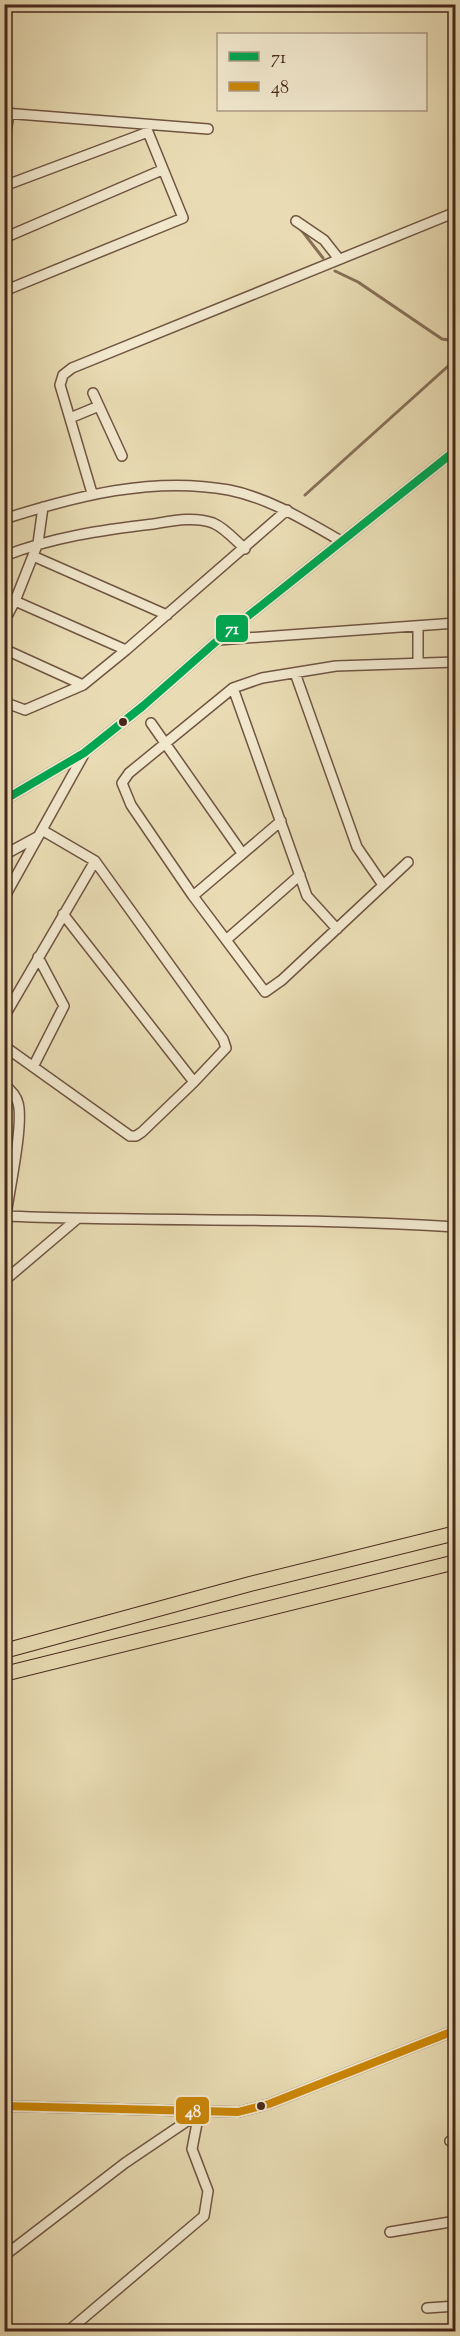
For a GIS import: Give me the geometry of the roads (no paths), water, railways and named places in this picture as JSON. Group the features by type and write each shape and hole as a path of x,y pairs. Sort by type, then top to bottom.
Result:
{"highway":[{"path":"4,1651 250,1584 456,1533"},
{"path":"4,1674 456,1562"}],"street":[{"path":"4,144 7,113 208,129"},
{"path":"4,186 148,132 183,218 4,291"},
{"path":"4,238 162,170"},
{"path":"92,494 60,385 63,375 72,368 456,212"},
{"path":"296,221 324,240 339,260"},
{"path":"93,393 122,456"},
{"path":"70,418 99,406"},
{"path":"4,800 84,753 218,640 456,450"},
{"path":"4,519 92,494 176,485 230,490 287,510 341,540"},
{"path":"4,622 15,601 38,543 43,507"},
{"path":"4,702 25,710 82,685 126,651 287,510"},
{"path":"4,556 38,543 92,531 192,519 213,523 227,532 245,549"},
{"path":"33,556 167,615"},
{"path":"15,601 126,651"},
{"path":"218,640 456,623"},
{"path":"418,626 418,663"},
{"path":"4,649 82,685"},
{"path":"408,862 282,980 265,992 193,896 131,805 122,783 129,773 233,688 262,678 336,666 456,662"},
{"path":"295,673 357,848 383,885"},
{"path":"233,688 308,896 337,929"},
{"path":"151,723 242,853"},
{"path":"4,898 84,753"},
{"path":"193,896 281,821"},
{"path":"4,855 40,833"},
{"path":"4,1046 130,1136 136,1136 142,1132 194,1082 226,1047 95,861 40,833"},
{"path":"4,1017 95,861"},
{"path":"226,940 300,875"},
{"path":"63,914 194,1082"},
{"path":"33,1067 64,1006 38,957"},
{"path":"4,1085 12,1091 18,1103 19,1120 5,1216 345,1222 456,1227"},
{"path":"4,1281 77,1219"},
{"path":"4,2106 199,2113 254,2110 456,2030"},
{"path":"4,2256 124,2163 199,2113"},
{"path":"67,2331 204,2216 208,2191 192,2149 199,2113"},
{"path":"390,2232 456,2221"},
{"path":"428,2308 456,2306"}],"waterway":[{"path":"299,227 323,258"},
{"path":"335,271 358,282 442,339 456,341"},
{"path":"305,495 456,359"}]}
